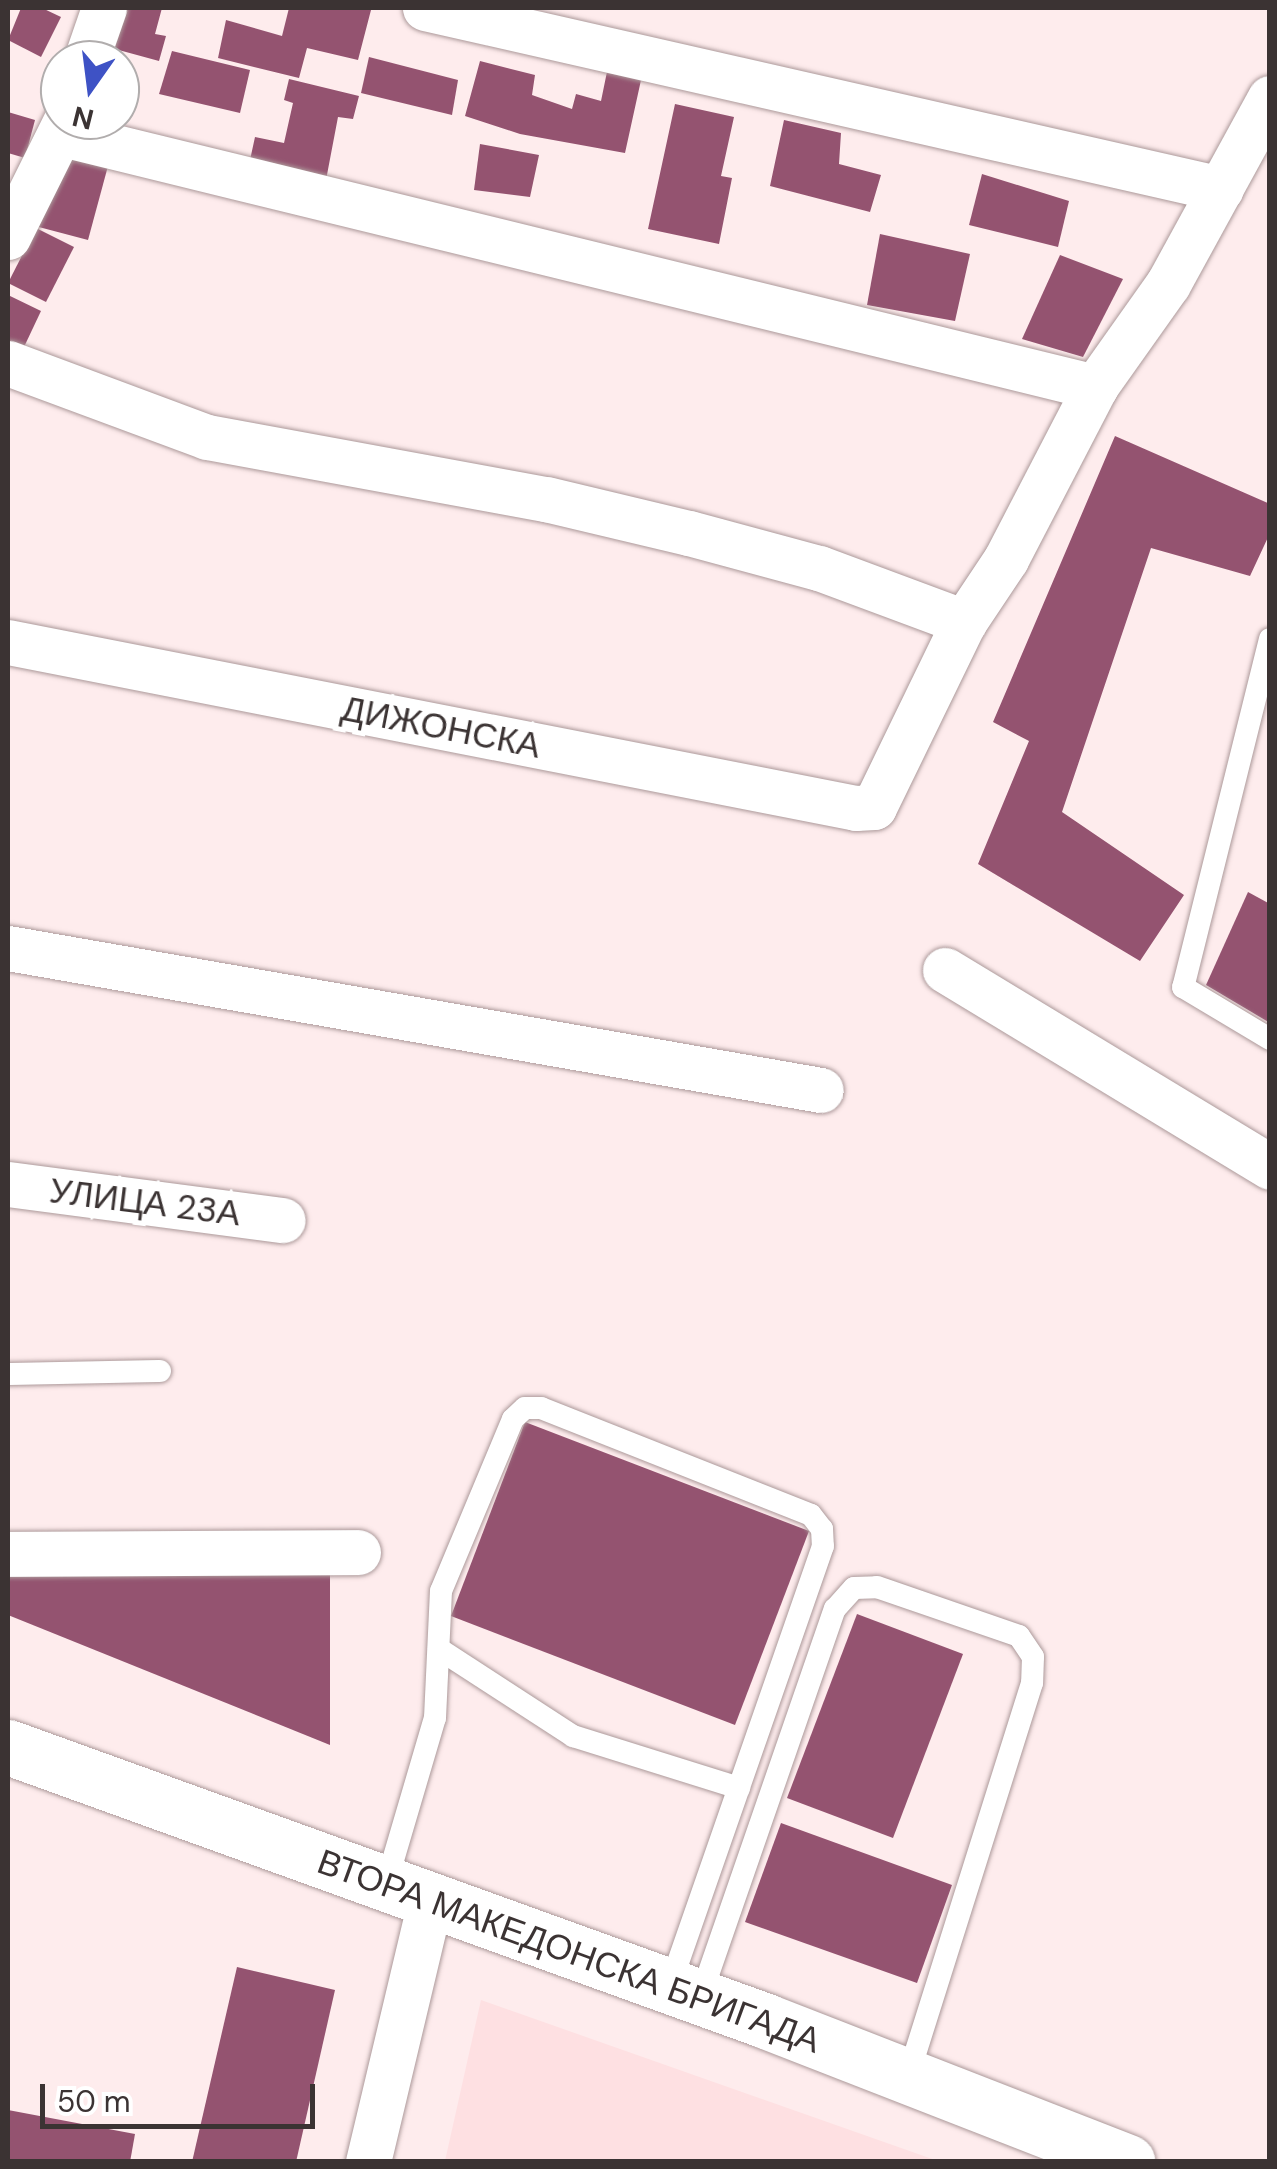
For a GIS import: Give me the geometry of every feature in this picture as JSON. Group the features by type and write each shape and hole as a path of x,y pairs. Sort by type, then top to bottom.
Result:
{"street":[{"path":"93,40 104,8"},
{"path":"425,8 1221,189"},
{"path":"8,363 207,437 546,499 688,533 819,568 964,622 1006,559 1095,387 1168,284 1270,98"},
{"path":"8,237 57,140"},
{"path":"116,140 1095,387"},
{"name":"ДИЖОНСКА","path":"8,642 856,808 874,807 964,622"},
{"path":"8,948 821,1090"},
{"path":"944,970 1270,1167"},
{"name":"УЛИЦА 23А","path":"8,1184 283,1220"},
{"path":"8,1554 358,1552"},
{"name":"ВТОРА МАКЕДОНСКА БРИГАДА","path":"8,1747 684,1992 1128,2162"},
{"path":"368,2162 408,1893"}],"lane":[{"path":"1270,639 1182,987 1270,1040"},
{"path":"8,1374 160,1371"},
{"path":"408,1893 435,1718 442,1591 512,1419 525,1408 541,1408 810,1515 822,1529 823,1546 739,1788 684,1992"},
{"path":"684,1992 835,1609 854,1588 877,1588 1019,1636 1032,1657 1032,1684 908,2076"},
{"path":"439,1649 573,1736 739,1788"}],"shaded area":[{"path":"481,2000 938,2161 445,2161"}],"building":[{"path":"21,8 42,8 61,17 50,40 40,40 40,56 8,40"},
{"path":"114,8 162,8 155,34 166,36 159,61 140,56 140,40 106,40"},
{"path":"289,8 371,10 358,60 307,48 299,78 218,58 226,20 282,36"},
{"path":"172,51 250,70 240,113 159,94"},
{"path":"369,57 458,80 452,115 361,93"},
{"path":"480,61 535,75 532,95 572,109 576,94 601,101 609,62 643,71 625,153 520,134 465,116"},
{"path":"289,79 359,96 353,119 338,117 326,180 250,160 255,137 284,143 293,103 284,100"},
{"path":"675,104 734,117 721,176 732,178 719,244 648,229"},
{"path":"8,112 35,120 25,158 8,153"},
{"path":"784,120 841,133 839,164 881,175 870,212 770,186"},
{"path":"480,144 539,155 530,197 474,190"},
{"path":"55,152 108,166 88,240 35,226"},
{"path":"982,174 1069,201 1058,247 969,225"},
{"path":"36,228 74,247 46,302 8,283"},
{"path":"880,234 970,254 955,321 867,305"},
{"path":"1060,255 1123,279 1083,357 1022,339"},
{"path":"8,295 41,311 24,347 8,340"},
{"path":"1115,436 1270,504 1270,533 1250,576 1151,548 1062,812 1184,895 1140,961 978,864 1029,741 993,722"},
{"path":"1248,892 1270,904 1270,1023 1206,985"},
{"path":"525,1422 809,1531 735,1725 451,1616"},
{"path":"8,1568 330,1574 330,1745 8,1615"},
{"path":"857,1614 963,1654 893,1838 787,1798"},
{"path":"781,1823 952,1885 917,1983 745,1922"},
{"path":"237,1967 335,1990 296,2162 192,2162"},
{"path":"8,2110 135,2134 130,2162 8,2162"}]}
